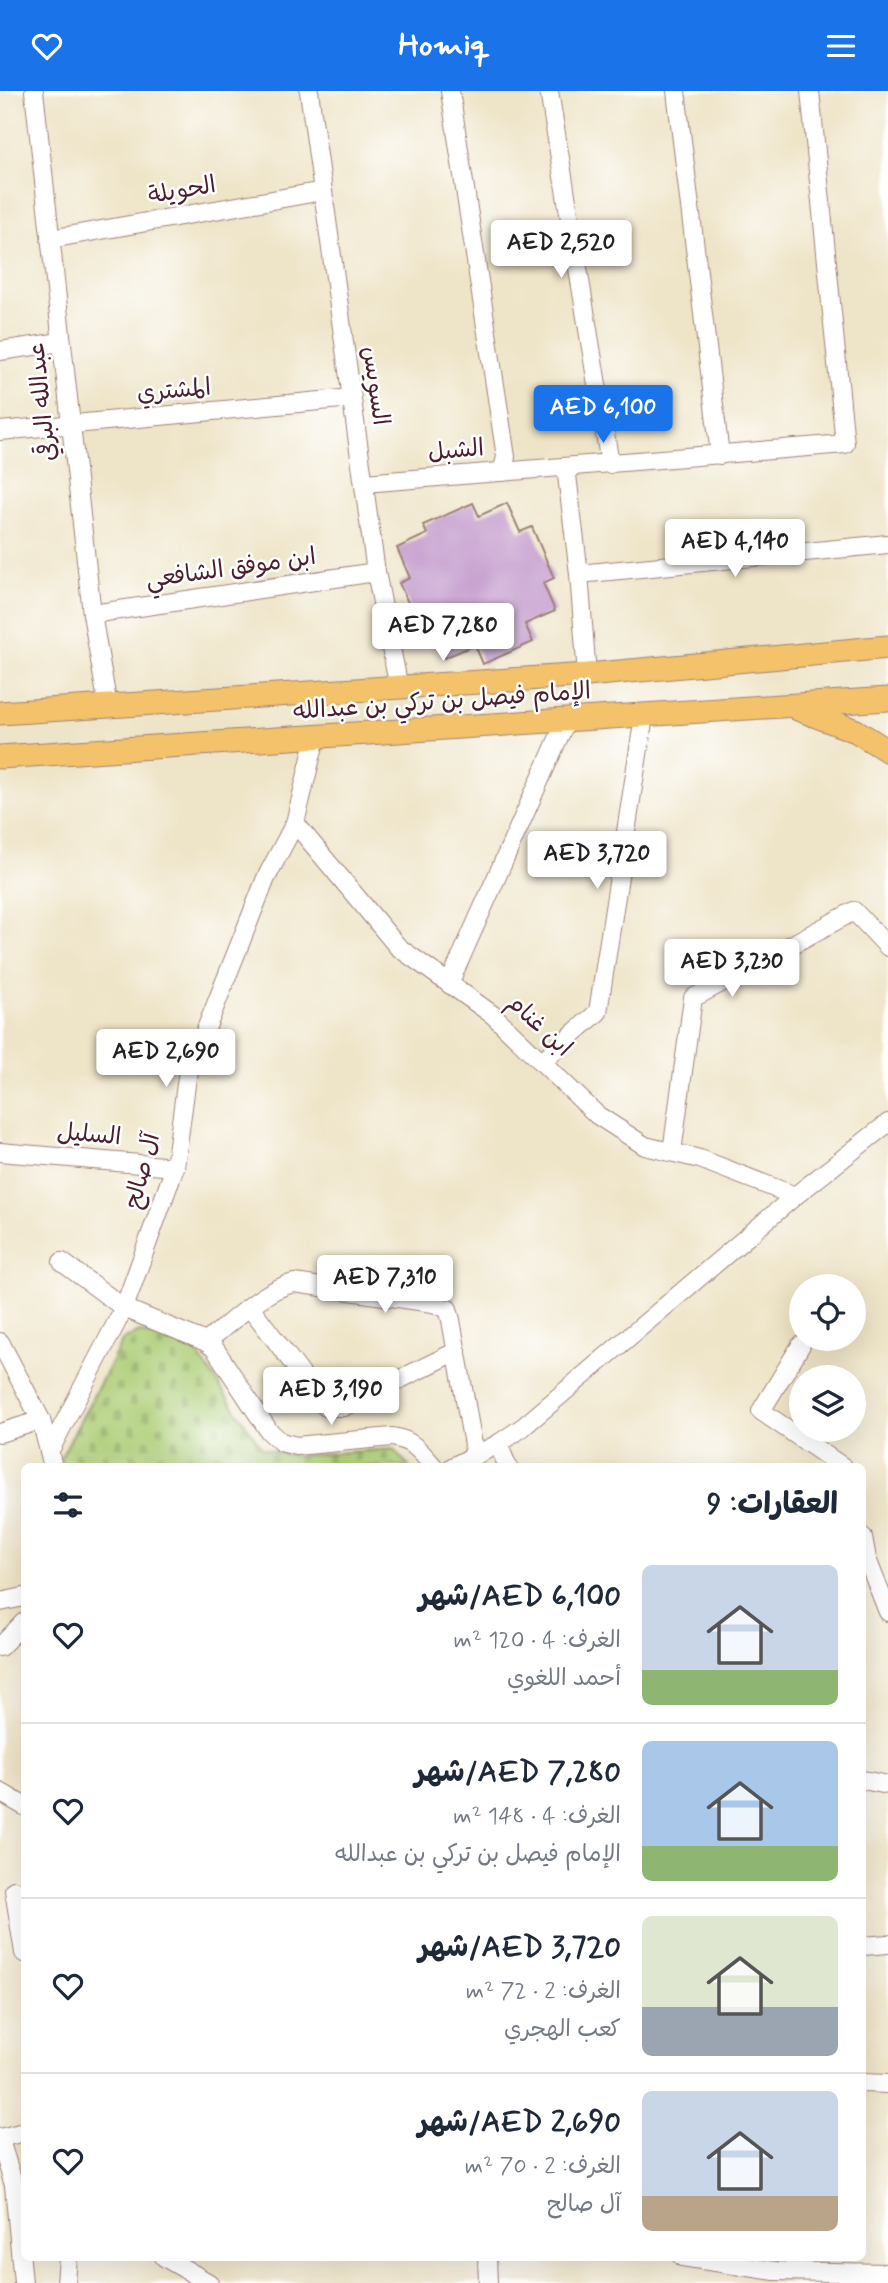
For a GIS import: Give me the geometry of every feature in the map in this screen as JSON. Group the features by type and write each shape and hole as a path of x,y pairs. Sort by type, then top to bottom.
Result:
{"main road":[{"name":"الإمام فيصل بن تركي بن عبدالله","path":"0,713 587,675 888,647"},
{"name":"الإمام فيصل بن تركي بن عبدالله","path":"0,757 888,699"},
{"path":"792,706 856,731 888,751"}],"street":[{"name":"عبدالله البرقي","path":"34,91 92,614 108,707"},
{"name":"السويس","path":"309,91 376,572 399,688"},
{"path":"450,91 506,457 502,472"},
{"path":"550,91 610,464"},
{"path":"676,91 720,455"},
{"name":"الشبل","path":"364,484 845,445 810,91"},
{"name":"الحويلة","path":"50,239 323,191"},
{"path":"0,351 61,342"},
{"name":"المشتري","path":"0,431 352,398"},
{"path":"566,467 579,574 587,675"},
{"path":"579,574 888,544"},
{"name":"ابن موفق الشافعي","path":"92,614 376,572"},
{"path":"541,1062 598,1012 644,716"},
{"path":"449,984 566,721"},
{"name":"آل صالح","path":"51,1459 124,1308 175,1167 187,1077 267,878 295,823 316,737"},
{"name":"ابن غنام","path":"295,823 398,947 493,1015 597,1115 645,1146 700,1159 795,1196"},
{"path":"672,1152 693,998 854,911 888,947"},
{"path":"460,1463 498,1444 533,1418 795,1196 888,1123"},
{"name":"السليل","path":"0,1152 175,1167"},
{"path":"62,1262 124,1308 206,1342 215,1349 269,1431 281,1442 296,1446 392,1437 414,1444 431,1463"},
{"path":"206,1342 281,1286 295,1283 433,1303 448,1309 475,1455"},
{"path":"251,1308 326,1407 344,1407 457,1351"},
{"path":"0,1342 41,1420 51,1459"},
{"path":"797,1351 761,1411 837,1463"},
{"path":"0,1433 41,1420"},
{"path":"498,1444 506,1463"},
{"path":"866,1554 871,1595 888,1612"},
{"path":"0,1602 21,1598"},
{"path":"0,1647 21,1625"},
{"path":"866,1781 888,1785"},
{"path":"0,1792 21,1804"},
{"path":"21,1893 14,1890 21,1933"},
{"path":"866,1946 888,1944"},
{"path":"866,2083 888,2084"},
{"path":"21,2132 0,2139 15,2185 21,2258"},
{"path":"21,2261 23,2283"},
{"path":"66,2283 68,2261"},
{"path":"487,2261 490,2282"},
{"path":"702,2261 781,2277 888,2273"},
{"path":"173,2269 209,2283"}],"green space":[{"path":"140,1332 195,1350 262,1448 293,1456 393,1449 406,1463 62,1463 60,1459 123,1340"}],"building":[{"path":"473,503 479,516 507,503 520,532 532,527 554,578 543,583 555,611 525,624 533,642 483,664 475,645 444,658 429,627 421,631 399,583 410,578 397,548 427,534 423,525"}]}
